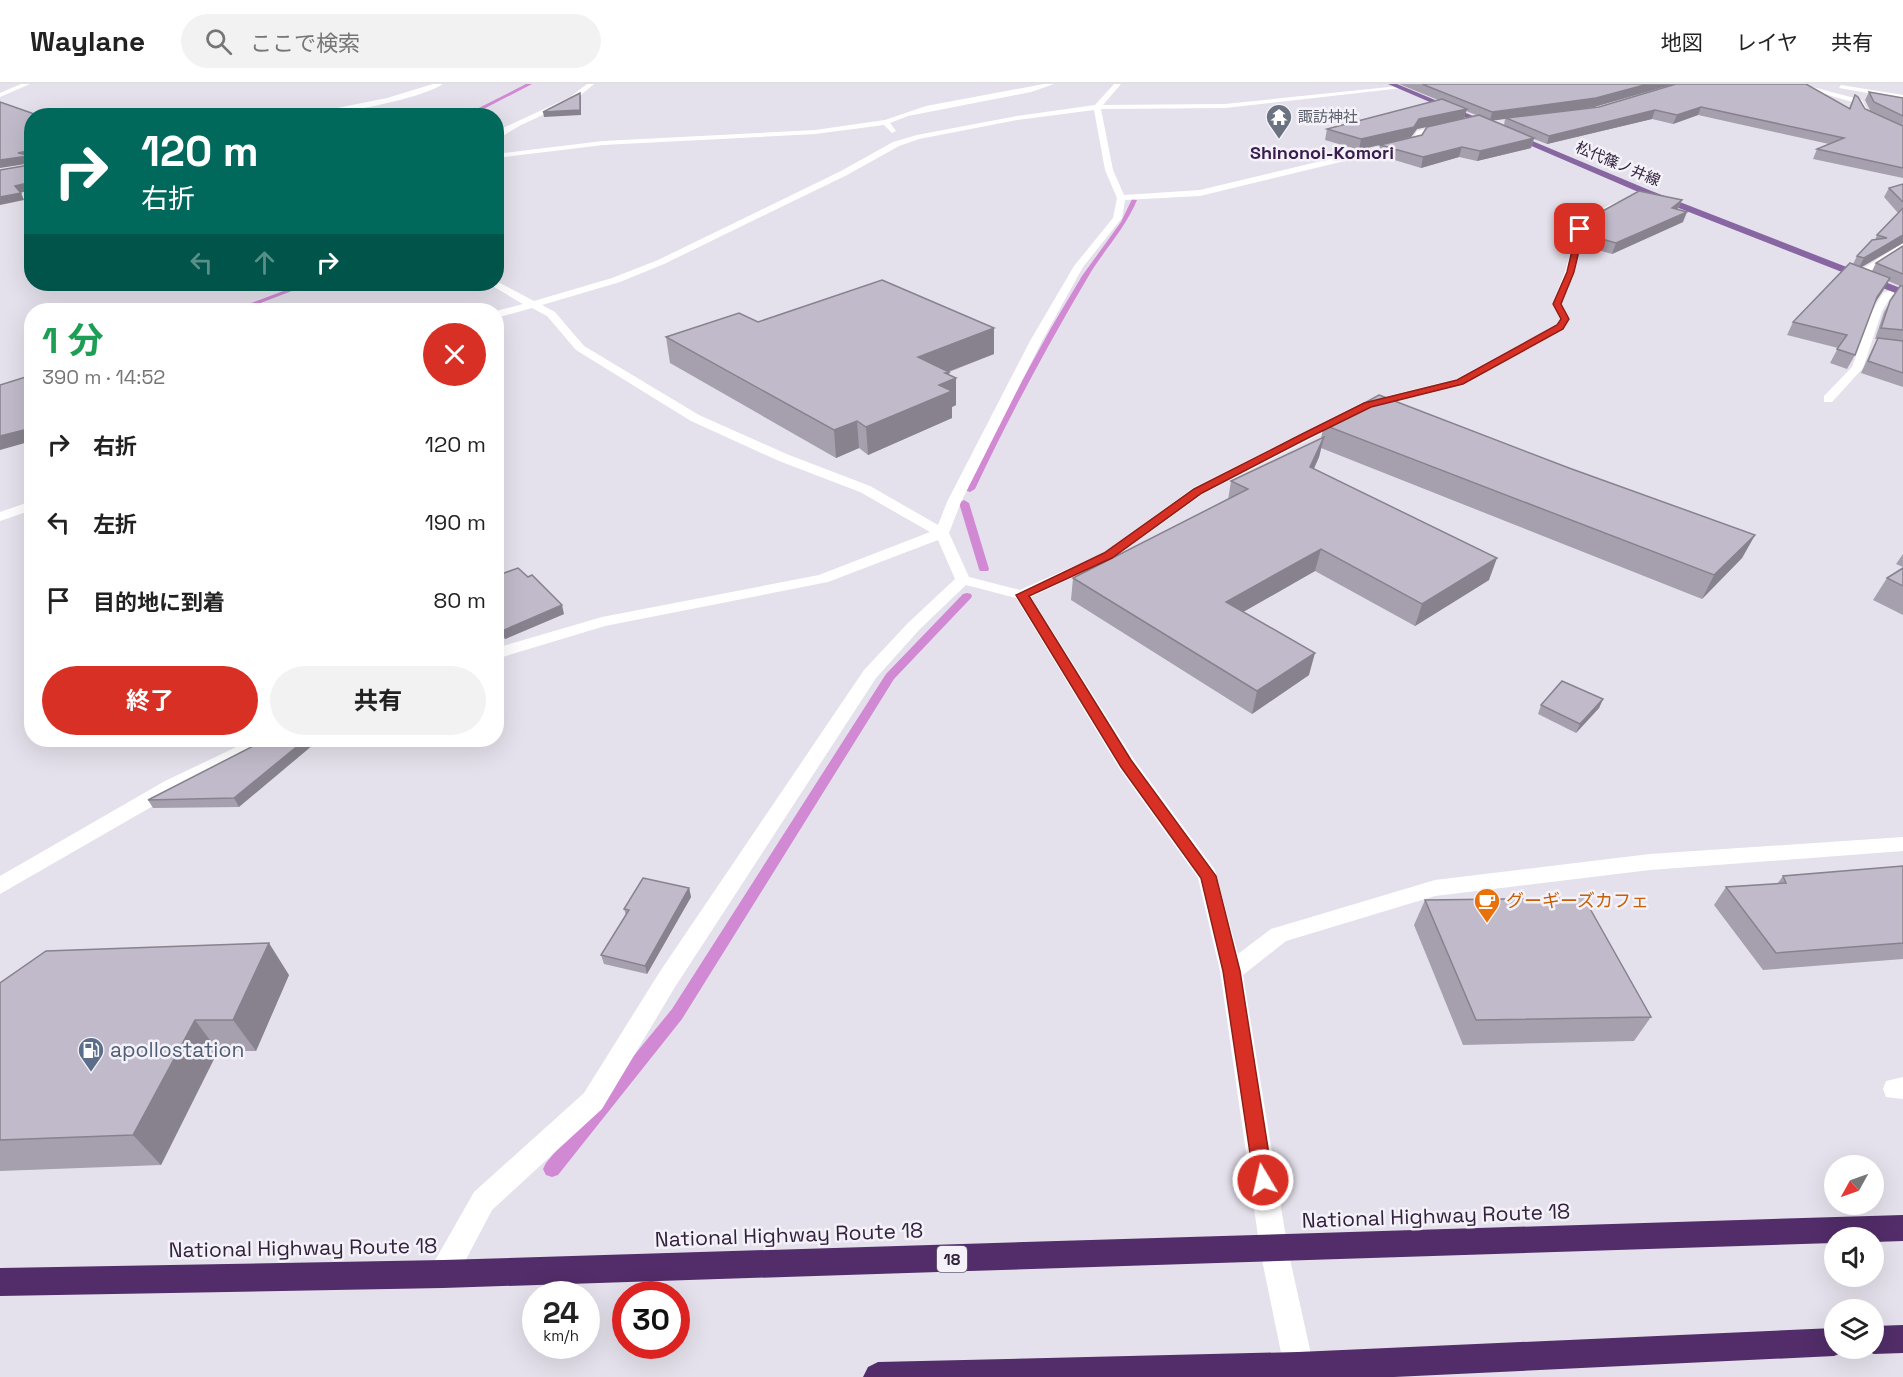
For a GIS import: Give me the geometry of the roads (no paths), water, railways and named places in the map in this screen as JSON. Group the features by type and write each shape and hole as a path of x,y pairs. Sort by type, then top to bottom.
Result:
{"highway":[{"name":"National Highway Route 18","path":"0,1282 443,1274 1274,1250 1903,1228"},
{"path":"1884,1340 1903,1339"},
{"path":"878,1377 1299,1372 1824,1343"}],"main road":[{"name":"松代篠ノ井線","path":"1395,86 1646,192 1901,292"}],"street":[{"path":"0,95 27,84"},
{"path":"344,108 388,100 440,84"},
{"path":"504,133 529,118 571,99 591,84"},
{"path":"504,155 603,143 815,132 886,122 916,111 1028,93 1051,84"},
{"path":"1097,107 1118,84"},
{"path":"1793,84 1859,102 1865,113 1903,132"},
{"path":"1821,84 1903,97"},
{"path":"504,313 616,280 661,262 844,173 896,144 916,137 1017,118 1097,107 1234,105 1395,86"},
{"path":"504,652 602,622 822,579 942,533 954,502 1036,341 1079,266 1118,218 1121,198 1109,170 1097,107"},
{"path":"1121,198 1200,193 1416,141 1420,133 1477,121"},
{"path":"886,122 891,128 896,144"},
{"path":"1486,124 1505,122"},
{"path":"963,580 1022,595 1108,556 1198,491 1367,405 1460,382 1560,327 1565,319 1557,304 1570,272 1580,229 1597,214 1646,192"},
{"path":"1858,275 1903,246"},
{"path":"504,289 551,314 580,348 695,418 784,458 865,489 942,533 963,580"},
{"path":"1828,399 1857,368 1877,311 1888,293 1901,292"},
{"path":"1865,343 1882,344"},
{"path":"0,517 24,508"},
{"path":"443,1274 483,1202 593,1101 667,980 870,674 914,626 963,580"},
{"path":"1022,595 1126,763 1208,876 1232,971 1274,1250 1299,1372"},
{"path":"0,886 172,786 251,747"},
{"path":"1232,971 1279,935 1435,888 1650,862 1903,844"}],"waterway":[{"path":"481,108 530,84"},
{"path":"970,489 1055,328 1091,266 1124,222 1134,200"},
{"path":"256,303 288,291"},
{"path":"964,503 984,569"},
{"path":"552,1169 677,1014 890,677 967,596"}],"place":[{"name":"諏訪神社","path":"1279,140"},
{"name":"グーギーズカフェ","path":"1487,924"},
{"name":"apollostation","path":"91,1073"}],"district":[{"name":"Shinonoi-Komori","path":"1322,153"}]}
